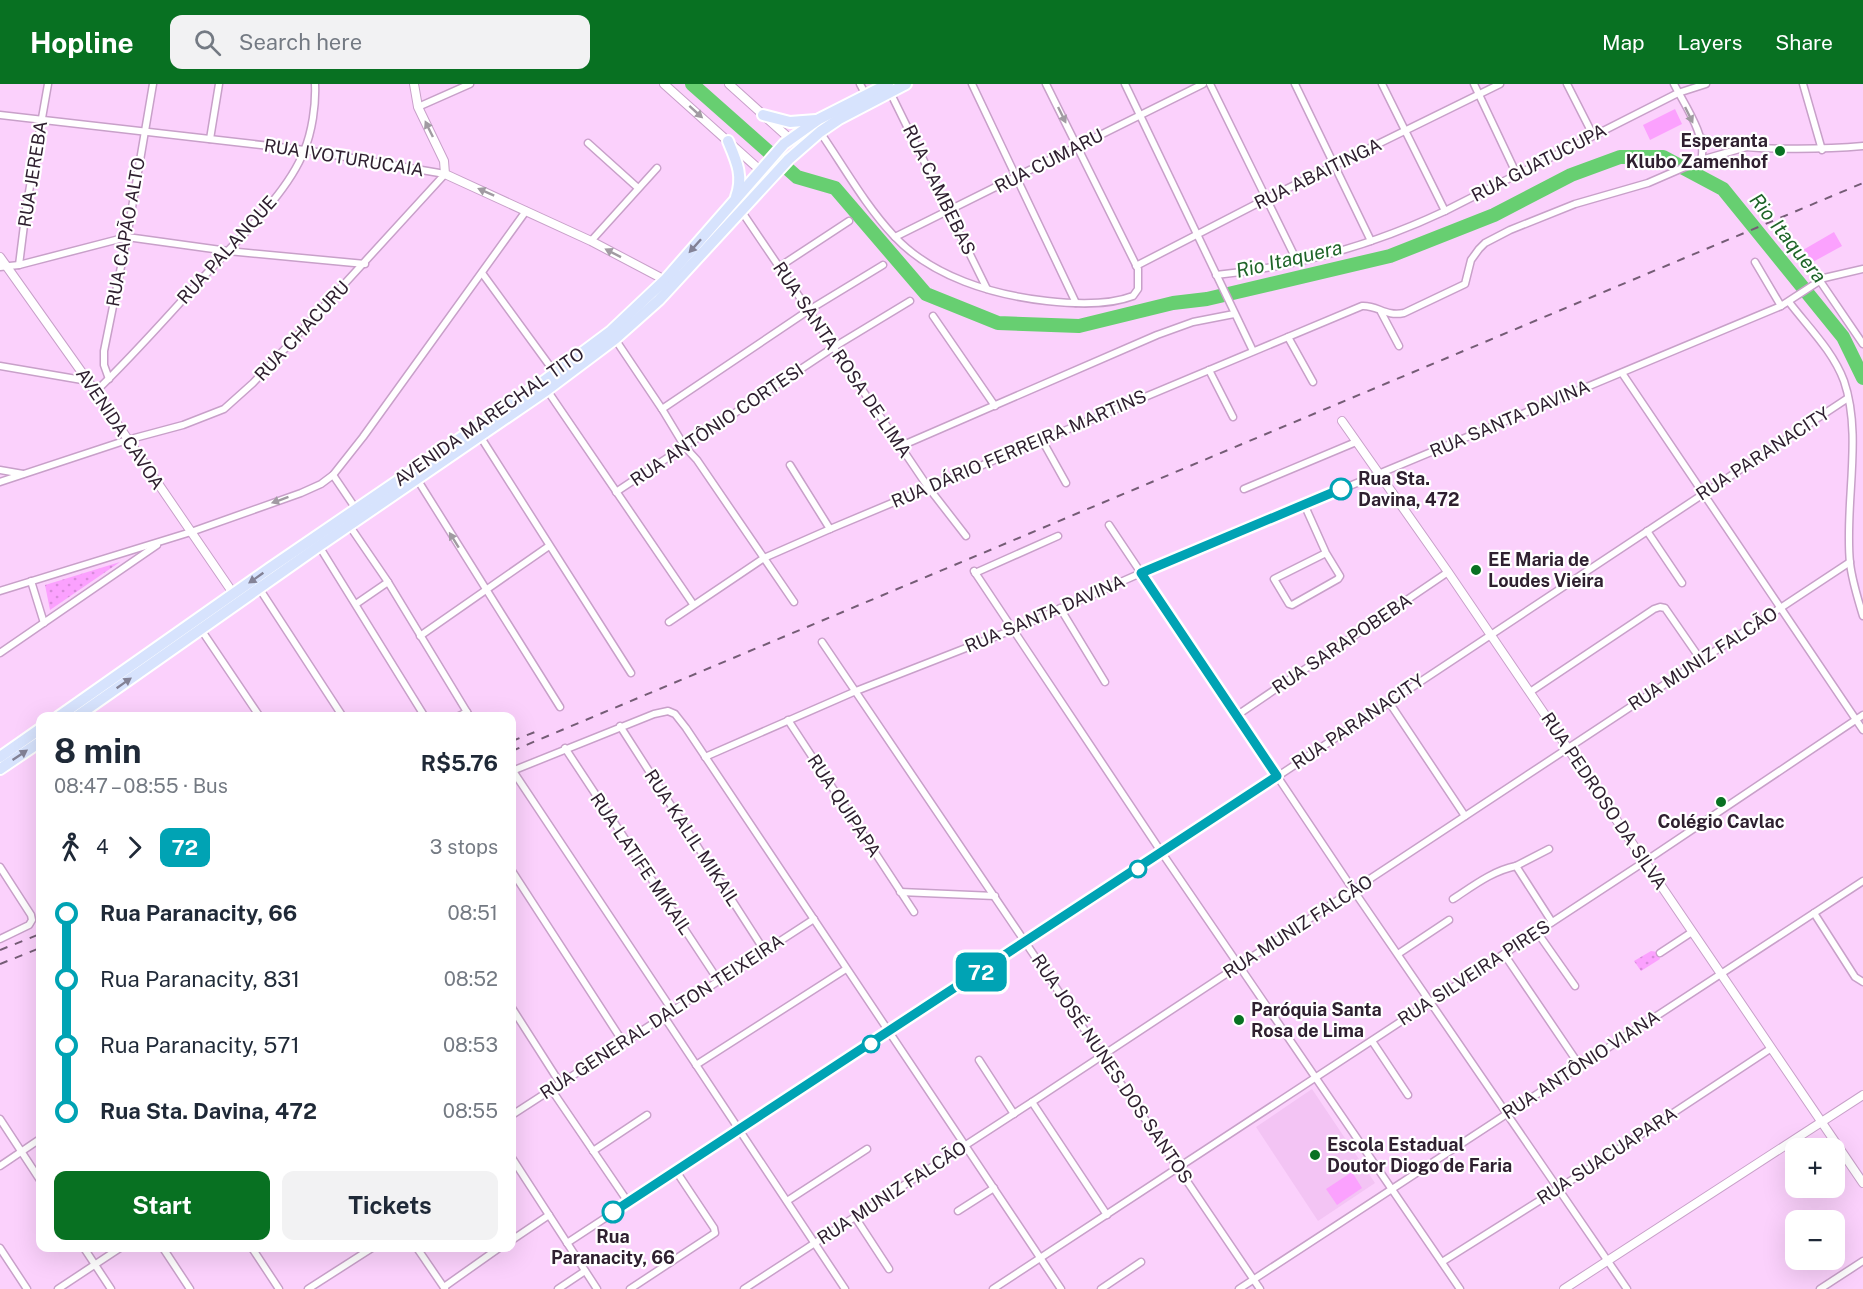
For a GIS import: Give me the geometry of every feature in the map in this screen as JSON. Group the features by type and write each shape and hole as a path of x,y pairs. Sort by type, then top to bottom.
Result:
{"main road":[{"name":"AVENIDA MARECHAL TITO","path":"236,598 259,588 547,390 615,339 658,300 742,212 774,176 791,149 819,119 889,88 906,84"},
{"name":"AVENIDA MARECHAL TITO","path":"83,712 356,509 555,373 611,331 665,280 735,203 763,168 868,98"},
{"path":"763,115 790,122 819,119"},
{"path":"728,141 740,172 740,187 735,203"},
{"name":"AVENIDA MARECHAL TITO","path":"66,712 198,625"},
{"path":"0,757 36,732"},
{"path":"0,769 36,745"}],"street":[{"name":"RUA JEREBA","path":"19,265 48,84"},
{"name":"RUA CAPÃO ALTO","path":"109,379 103,358 127,237 153,84"},
{"path":"210,139 219,84"},
{"name":"RUA PALANQUE","path":"95,392 228,251 294,171 305,150 315,84"},
{"path":"414,84 418,106 444,160 445,174"},
{"path":"418,106 470,84"},
{"path":"664,84 728,141 774,176"},
{"path":"729,84 763,115 791,149"},
{"path":"860,84 868,98"},
{"path":"972,84 1076,303"},
{"path":"820,132 868,204 895,237 937,267 987,289 1029,299 1076,303 1106,302 1133,296 1137,293 1139,285 1136,266 1046,84"},
{"path":"1125,84 1253,351"},
{"name":"RUA CUMARU","path":"895,237 1203,84"},
{"path":"1210,84 1297,261"},
{"path":"1216,275 1260,270 1371,241 1295,84"},
{"path":"1382,84 1444,211"},
{"path":"1474,84 1517,175"},
{"name":"RUA ABAITINGA","path":"1136,266 1500,84"},
{"path":"1567,84 1593,135"},
{"path":"1674,84 1700,136 1703,150 1698,161"},
{"name":"RUA GUATUCUPA","path":"1371,241 1444,211 1678,93 1707,84"},
{"path":"1803,84 1822,150"},
{"name":"RUA CAMBEBAS","path":"889,88 987,289"},
{"name":"RUA IVOTURUCAIA","path":"0,115 305,150 445,174 591,241 665,280"},
{"path":"1700,136 1711,142 1750,146 1822,150 1863,146"},
{"path":"588,143 638,188"},
{"path":"1698,161 1750,146"},
{"name":"RUA DÁRIO FERREIRA MARTINS","path":"669,622 764,558 1362,306 1370,306 1394,315 1404,313 1465,284 1471,260 1485,243 1510,230 1575,204 1648,183 1698,161"},
{"path":"591,241 657,168"},
{"name":"RUA CHACURU","path":"0,482 190,422 224,409 253,383 365,264 445,174"},
{"path":"0,591 191,532 321,484 333,475 363,437 526,211"},
{"name":"RUA SANTA ROSA DE LIMA","path":"742,212 928,487 966,536"},
{"path":"779,267 849,221"},
{"path":"3,267 19,265 127,237 228,251 365,264"},
{"name":"AVENIDA CAVOA","path":"0,257 3,267 88,381 236,598"},
{"path":"1755,262 1781,306"},
{"path":"662,409 809,310 883,265"},
{"name":"RUA SANTA DAVINA","path":"705,757 856,691 1012,630 1304,504 1781,306 1817,283 1837,274 1863,269"},
{"path":"482,273 555,373"},
{"path":"1817,283 1863,344"},
{"path":"1792,300 1828,351 1843,379 1848,398 1851,419 1850,562 1863,616"},
{"name":"RUA ANTÔNIO CORTESI","path":"616,492 834,347 910,301"},
{"path":"901,446 1157,335 1233,311"},
{"path":"1381,312 1399,346"},
{"path":"933,316 995,406"},
{"path":"1287,337 1313,382"},
{"path":"615,339 685,447 697,460 794,602"},
{"path":"0,366 88,381"},
{"path":"1209,370 1233,417"},
{"path":"1622,373 1863,730"},
{"path":"547,390 693,604"},
{"name":"RUA PARANACITY","path":"567,1242 1162,853 1848,398"},
{"name":"RUA PEDROSO DA SILVA","path":"1342,422 1491,634 1770,1049 1863,1183"},
{"path":"480,436 631,673"},
{"path":"1042,440 1066,483"},
{"path":"1244,489 1356,442"},
{"path":"790,465 830,529"},
{"path":"0,470 24,474"},
{"path":"333,475 356,509"},
{"path":"417,479 560,708"},
{"path":"1304,504 1326,554 1340,574 1338,579 1291,605 1274,582 1276,579 1326,554"},
{"path":"349,525 388,582 467,712"},
{"path":"1109,525 1354,891 1627,1289"},
{"path":"1647,531 1682,583"},
{"path":"1058,536 975,572 1162,853 1460,1289"},
{"path":"0,653 162,541"},
{"path":"319,546 422,712"},
{"path":"420,636 549,546"},
{"name":"RUA MUNIZ FALCÃO","path":"744,1289 1354,891 1850,562"},
{"name":"RUA SARAPOBEBA","path":"1236,716 1448,573"},
{"path":"31,581 44,623"},
{"path":"356,604 388,582"},
{"path":"259,588 341,712"},
{"path":"1530,692 1660,607 1665,608 1701,660"},
{"path":"1060,608 1105,682"},
{"path":"198,625 257,712"},
{"name":"RUA JOSÉ NUNES DOS SANTOS","path":"822,642 1260,1289"},
{"path":"1389,702 1465,816"},
{"path":"516,769 654,714 668,711 680,720 1061,1289"},
{"name":"RUA SILVEIRA PIRES","path":"993,1289 1644,862 1863,715"},
{"name":"RUA QUIPAPA","path":"788,720 914,912"},
{"name":"RUA KALIL MIKAIL","path":"620,726 764,950"},
{"name":"RUA LATIFE MIKAIL","path":"565,748 718,980"},
{"path":"516,777 672,1010"},
{"path":"1453,899 1501,869 1516,866 1549,849"},
{"path":"1516,866 1552,922"},
{"path":"0,867 32,920 29,925 0,939"},
{"path":"516,878 623,1042"},
{"name":"RUA ANTÔNIO VIANA","path":"1239,1289 1863,881"},
{"path":"900,892 995,896"},
{"path":"1814,913 1854,977 1861,982"},
{"name":"RUA GENERAL DALTON TEIXEIRA","path":"516,1112 814,919"},
{"path":"1398,954 1449,920"},
{"path":"1537,932 1575,986"},
{"path":"1660,953 1692,932"},
{"path":"1504,954 1580,1066"},
{"path":"696,1065 846,969"},
{"path":"516,1014 561,1083"},
{"path":"663,1015 845,1289"},
{"path":"1372,1041 1408,1095"},
{"name":"RUA SUACUAPARA","path":"1442,1262 1558,1189 1770,1049"},
{"path":"979,1060 1014,1114"},
{"path":"551,1089 628,1203"},
{"path":"1564,1289 1863,1095"},
{"path":"1032,1102 1107,1215"},
{"path":"593,1151 647,1115"},
{"path":"0,1119 36,1174"},
{"path":"0,1166 36,1142"},
{"path":"786,1201 867,1149"},
{"path":"516,1164 597,1289"},
{"path":"630,1289 715,1234 676,1171"},
{"path":"958,1211 994,1188"},
{"path":"516,1237 549,1215"},
{"path":"855,1217 889,1269"},
{"path":"0,1248 27,1289"},
{"path":"87,1252 111,1289"},
{"path":"58,1289 114,1252"},
{"path":"166,1252 190,1289"},
{"path":"255,1252 279,1289"},
{"path":"308,1289 366,1252"},
{"path":"420,1252 444,1288 494,1252"},
{"path":"1820,1289 1863,1261"},
{"path":"1101,1289 1141,1262"},
{"path":"558,1289 585,1271"}],"shaded area":[{"path":"1675,109 1682,124 1650,140 1643,125"},
{"path":"1834,232 1842,246 1811,263 1803,250"},
{"path":"120,562 50,610 45,585"},
{"path":"1651,951 1658,952 1660,959 1641,971 1634,961"},
{"name":"Escola Estadual Doutor Diogo de Faria","path":"1312,1089 1375,1183 1318,1221 1256,1127"},
{"path":"1352,1172 1362,1188 1337,1205 1326,1189"}],"waterway":[{"name":"Rio Itaquera","path":"692,84 797,177 835,188 926,294 998,323 1079,326 1390,256 1494,215 1571,175 1620,157 1663,157 1723,189 1843,337 1863,378"}],"railway":[{"path":"516,749 1863,183"},
{"path":"516,739 540,730"},
{"path":"0,950 36,936"},
{"path":"0,964 36,950"}],"bus line":[{"name":"72","path":"613,1212 1277,776 1141,573 1341,489"}],"place":[{"name":"Esperanta Klubo Zamenhof","path":"1780,151"},
{"name":"Rua Sta. Davina, 472","path":"1341,489"},
{"name":"EE Maria de Loudes Vieira","path":"1476,570"},
{"name":"Colégio Cavlac","path":"1721,802"},
{"name":"Paróquia Santa Rosa de Lima","path":"1239,1020"},
{"name":"Escola Estadual Doutor Diogo de Faria","path":"1315,1155"},
{"name":"Rua Paranacity, 66","path":"613,1212"}]}
